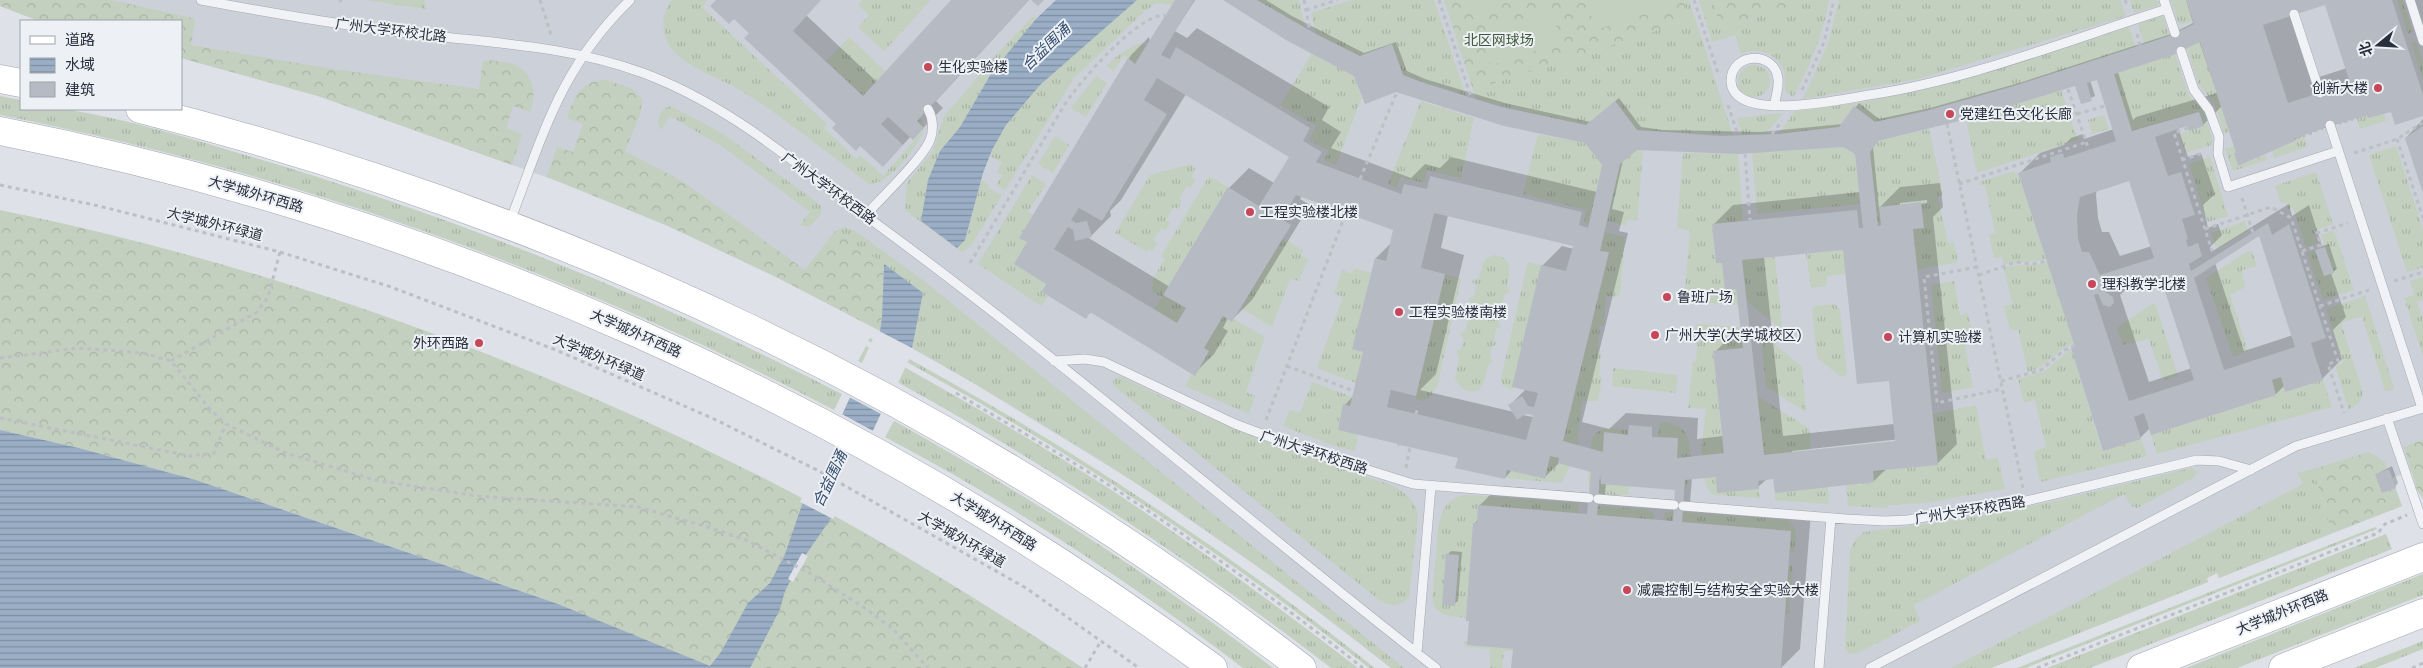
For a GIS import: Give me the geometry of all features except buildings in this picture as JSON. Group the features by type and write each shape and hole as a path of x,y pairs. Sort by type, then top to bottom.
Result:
{"main road":[{"path":"0,78 20,83"},
{"path":"144,110 327,161 426,194 509,224 609,264 705,306 850,378 985,452 1119,536 1252,629 1302,668"},
{"name":"大学城外环西路","path":"0,131 178,172 293,205 419,246 626,328 730,376 878,452 1047,554 1213,668"},
{"name":"大学城外环西路","path":"2141,668 2423,557"},
{"path":"2293,666 2423,613"}],"lane":[{"name":"广州大学环校北路","path":"201,0 367,28 556,50 581,56"},
{"path":"509,224 552,110 581,56 630,0"},
{"path":"2410,0 2423,41"},
{"path":"1774,106 1778,80 1775,70 1769,62 1759,58 1749,58 1740,62 1732,76 1734,91 1740,99 1750,103 1774,106 1826,102 1919,85 2006,60 2166,4 2175,33"},
{"path":"2294,14 2320,93"},
{"path":"2181,51 2194,90 2209,110 2219,137 2218,154 2228,186 2339,154"},
{"name":"广州大学环校西路","path":"581,56 609,62 664,81 723,112 953,279 1436,668"},
{"path":"866,215 925,148 932,130 932,121 928,109"},
{"path":"1870,668 2301,443 2422,408 2330,125"},
{"name":"广州大学环校西路","path":"1054,361 1085,359 1104,362 1198,408 1261,434 1337,461 1420,485 1832,518 1900,520 2026,501 2197,460 2219,461 2250,470"},
{"path":"2387,418 2423,524"},
{"path":"1417,653 1431,486"},
{"path":"1819,668 1832,518"}],"path":[{"path":"540,0 556,50"},
{"path":"1304,0 1310,31"},
{"path":"1306,10 1337,0"},
{"path":"1439,0 1471,97"},
{"path":"1694,0 1720,81"},
{"path":"1800,93 1824,42 1834,0"},
{"path":"970,263 1065,104 1082,80 1102,59 1142,25 1156,17 1166,15"},
{"path":"2068,88 2089,150"},
{"path":"1360,179 1397,92"},
{"path":"1726,99 1738,135"},
{"path":"2077,114 2105,106"},
{"path":"2339,154 2397,139 2422,123"},
{"path":"1947,124 2026,501"},
{"path":"2188,128 2174,133 2212,250"},
{"path":"2397,139 2423,218"},
{"path":"1959,184 2086,142"},
{"path":"2182,160 2218,148"},
{"path":"1745,154 1750,220"},
{"path":"2237,184 2253,233"},
{"name":"大学城外环绿道","path":"0,185 99,206 280,252 391,287 556,350 714,419 817,470 1026,588 1139,668"},
{"path":"2205,229 2271,208 2292,218 2338,361 2328,364 2344,413"},
{"path":"1261,434 1346,213"},
{"path":"2302,251 2320,247 2317,233 2360,218"},
{"path":"171,361 257,312 268,297 280,252"},
{"path":"1979,275 2016,262 2032,264 2047,261"},
{"path":"1977,267 1924,277 1937,404 2002,390"},
{"path":"2000,381 2041,370 2063,351 2075,345"},
{"path":"0,358 78,348 143,353 171,361 209,408 226,424 286,453 375,480 477,496 638,507 746,540 796,565 866,609 893,629 928,668"},
{"path":"1287,366 1354,391"},
{"path":"956,392 1111,486 1170,526 1276,601 1363,668"},
{"path":"1416,414 1418,406"},
{"path":"0,418 190,456 214,453 226,424"},
{"path":"1405,471 1410,447"},
{"path":"2037,668 2378,533 2386,524 2412,514"},
{"path":"1085,668 1101,641"},
{"path":"2412,668 2423,664"}],"shaded area":[{"name":"广州大学(大学城校区)","path":"0,0 2423,0 2423,467 2392,478 2402,506 2219,578 2217,573 2207,578 2208,582 1991,668 1391,668 1278,581 1138,484 970,381 842,309 774,276 668,226 571,186 318,96 182,58 182,20 36,20 0,6"}],"green space":[{"path":"0,0 111,0 193,18 195,22 191,45 333,69 479,89 483,61 503,62 512,64 526,73 533,86 533,103 530,112 513,106 506,128 522,134 512,165 318,96 182,58 182,20 36,20 0,6"},
{"path":"365,0 424,0 426,9"},
{"path":"672,0 708,0 702,7 827,124 824,128 856,159 860,155 883,176 924,129 917,121 920,118 925,127 917,144 903,163 886,178 877,183 869,184 757,101 740,90 694,67 678,55 668,43 663,24 665,12"},
{"path":"863,0 931,0 884,51 858,27 869,15 858,5"},
{"path":"1137,0 1175,0 1172,5 1157,3 1146,10 1074,78 1005,190 996,185 1003,175 997,172 1002,162 990,156 1001,134 1016,112 1054,71"},
{"path":"1257,0 1299,0 1305,28"},
{"path":"1351,0 1434,0 1466,96 1403,75 1392,44 1360,56 1316,34 1311,13"},
{"name":"北区网球场","path":"1444,0 1683,0 1689,20 1473,90"},
{"path":"1470,0 1511,0 1474,12"},
{"path":"1586,0 1664,0 1666,7 1596,30"},
{"path":"1683,0 1689,0 1733,135 1637,130 1615,101 1586,125 1541,116 1476,99 1473,90 1689,20"},
{"path":"1699,0 1712,0 1722,28 1809,0 1829,0 1815,50 1793,97 1785,91 1784,71 1772,56 1760,51 1741,54 1735,35 1712,42"},
{"path":"1712,0 1809,0 1721,28"},
{"path":"1839,0 2120,0 2126,16 1918,79 1803,99 1828,43"},
{"path":"2130,0 2157,0 2159,5 2134,13"},
{"path":"2171,0 2186,0 2193,21 2179,25"},
{"path":"2397,0 2403,0 2413,32 2408,34"},
{"path":"1551,10 1561,42 1491,65 1480,33"},
{"path":"1033,16 1036,19 992,72 960,127 949,139 921,221 957,247 966,237 981,180 989,185 988,188 1002,195 971,246 962,252 905,210 907,183 933,151 944,116 979,76 978,74"},
{"path":"2163,16 2169,36 2144,44 2138,24"},
{"path":"2129,27 2136,47 2039,78 1941,106 1875,122 1854,106 1839,127 1779,134 1795,111 1891,97 1922,90 2000,68"},
{"path":"849,37 885,71 863,96 826,61"},
{"path":"2416,41 2423,62 2423,80 2411,43"},
{"path":"2200,42 2229,132 2224,133 2215,106 2198,83 2187,47"},
{"path":"1139,43 1146,46 1135,64 1124,55 1114,71 1106,66 1121,53"},
{"path":"1312,53 1354,76 1362,97 1336,165 1324,160 1329,151 1309,140 1316,126 1280,105"},
{"path":"2175,54 2189,96 2203,110 2212,138 2211,145 2185,153 2179,134 2204,126 2199,112 2132,131 2114,74"},
{"path":"1754,65 1760,66 1765,70 1769,75 1769,87 1765,92 1760,96 1754,97 1748,96 1743,92 1739,87 1738,81 1739,75 1743,70 1748,66"},
{"path":"1096,76 1107,83 1086,117 1071,108"},
{"path":"607,80 632,89 642,99 641,112 625,151 682,181 805,270 835,231 884,264 880,331 774,276 668,226 547,177 557,147 573,152 583,124 567,118 576,96 585,86"},
{"path":"2061,90 2078,140 1977,173 1966,119"},
{"path":"0,96 20,100 20,110 70,110 112,118 229,150 329,181 479,233 626,292 770,358 842,394 834,410 735,360 634,314 532,271 428,232 323,197 109,138 0,115"},
{"path":"1421,101 1474,118 1461,178 1427,170 1424,183 1400,177 1397,188 1388,184"},
{"path":"671,106 720,132 814,200 822,207 820,216 809,227 800,225 810,212 723,147 670,116 661,130 658,123 661,112"},
{"path":"1783,113 1766,134 1742,135 1737,118"},
{"path":"2384,114 2386,121 2360,129 2357,119 2360,116 2365,118 2366,115 2368,118"},
{"path":"2104,115 2109,129 2092,134 2088,120"},
{"path":"1929,129 1943,195 1938,197 1948,243 1954,242 1958,262 1917,270 1913,229 1924,228 1921,202 1879,207 1881,225 1878,226 1870,152 1878,141"},
{"path":"1538,134 1585,143 1602,165 1589,224 1584,223 1586,210 1523,194"},
{"path":"1055,136 1069,145 1053,173 1038,164"},
{"path":"2300,136 2304,136 2307,147 2274,158 2272,151 2295,142 2294,138 2300,139"},
{"path":"2234,146 2238,166 2265,155 2267,160 2233,171 2225,148"},
{"path":"2396,146 2423,229 2423,267 2407,272 2369,155"},
{"path":"1843,147 1855,154 1860,204 1757,214 1752,153"},
{"path":"1637,150 1643,151 1637,221 1626,220 1626,226 1607,221 1620,164"},
{"path":"1683,153 1738,154 1743,221 1712,225 1716,263 1722,263 1736,289 1738,305 1684,301 1690,230 1677,228"},
{"path":"2210,157 2228,216 2207,222 2189,164"},
{"path":"1191,164 1195,168 1191,178 1195,180 1191,188 1187,186 1179,199 1182,201 1178,209 1174,207 1166,220 1170,223 1166,230 1161,228 1153,241 1157,243 1153,251 1149,249 1147,252 1115,233 1150,175"},
{"path":"2014,171 2015,174 2018,173 2046,259 2004,265 2002,257 1994,258 1989,234 1995,233 1985,185 1980,186 1979,182"},
{"path":"2316,172 2333,224 2314,231 2318,243 2306,247 2293,208 2288,209 2286,202 2281,204 2275,186"},
{"path":"1032,175 1046,184 1028,212 1033,215 1019,238 1027,242 1014,264 1046,284 1042,292 1048,296 1041,306 978,264"},
{"path":"1209,176 1228,187 1164,295 1186,308 1177,323 1154,309 1162,297 1152,292 1153,279 1165,258 1161,256"},
{"path":"0,210 101,232 201,258 300,288 398,321 495,357 590,397 684,439 817,506 933,573 1083,668 712,668 558,604 196,480 79,448 0,430"},
{"path":"2245,221 2248,231 2219,248 2216,247 2211,233"},
{"path":"844,227 854,230 924,281 1404,668 1391,668 1276,580 1158,498 1037,421 912,348 923,293 835,231"},
{"path":"2334,230 2354,290 2323,300 2307,253 2315,250 2324,276 2333,273 2321,235"},
{"path":"1604,232 1625,237 1620,294 1617,297 1606,296 1604,326 1600,326 1598,353 1601,354 1599,376 1602,377 1598,401 1582,401 1576,456 1561,483 1506,478 1507,470 1544,479 1550,456 1559,458 1608,253 1600,251"},
{"path":"1283,238 1303,250 1301,256 1308,259 1299,281 1290,279 1272,327 1241,308"},
{"path":"1843,250 1846,274 1827,276 1826,286 1811,288 1806,254"},
{"path":"2248,251 2252,252 2257,266 2242,270 2245,287 2230,295 2248,351 2234,357 2206,278"},
{"path":"1494,255 1500,256 1509,266 1507,286 1510,291 1505,294 1502,304 1505,309 1501,312 1498,322 1501,327 1496,329 1494,339 1497,344 1492,347 1490,357 1493,362 1488,365 1482,386 1475,391 1467,391 1460,386 1455,378 1459,357 1456,351 1461,349 1464,339 1460,334 1465,331 1468,321 1464,317 1470,313 1472,304 1468,299 1474,296 1476,286 1472,281 1478,279 1485,259"},
{"path":"1775,257 1782,325 1780,328 1747,302 1742,260"},
{"path":"1528,262 1541,265 1512,390 1502,385 1501,378"},
{"path":"2048,262 2074,343 2062,349 2035,370 2028,372 2018,329 2010,330 2004,306 2012,304 2004,268"},
{"path":"1354,268 1371,273 1353,349 1363,352 1356,383 1317,368 1343,297 1334,294 1342,270 1352,274"},
{"path":"1445,274 1461,279 1437,387 1429,398 1423,401 1416,399 1416,396"},
{"path":"2423,277 2423,300 2417,302 2423,319 2423,356 2404,298 2414,295 2410,281"},
{"path":"1954,281 1960,315 1968,313 1973,337 1964,340 1973,387 1942,393 1931,285"},
{"path":"2365,296 2394,388 2391,391 2385,391 2362,316 2341,323 2363,392 2360,402 2349,410 2335,366 2343,363 2326,309"},
{"path":"1835,304 1840,310 1847,372 1846,375 1841,377 1817,358 1812,309 1815,306"},
{"path":"2152,304 2156,305 2178,376 2165,380 2162,378 2149,339 2123,345 2117,329"},
{"path":"1223,316 1232,322 1234,319 1265,337 1246,392 1255,396 1249,414 1185,386 1192,374 1195,375 1209,352 1204,348"},
{"path":"1696,324 1740,327 1743,348 1713,352 1725,467 1715,468 1717,492 1759,489 1760,498 1713,495 1703,476 1701,454 1706,409 1688,408 1693,361 1696,361 1698,334 1695,334"},
{"path":"1761,336 1765,336 1802,367 1806,412 1766,387"},
{"path":"870,338 1002,412 1130,491 1254,576 1375,668 1369,668 1249,578 1126,493 999,414 868,341"},
{"path":"866,346 989,415 1110,489 1236,576 1358,668 1331,668 1217,584 1101,504 981,430 858,361"},
{"path":"2071,348 2102,451 2141,439 2147,456 2040,482 2034,451 2046,447 2035,400 2024,403 2018,379 2045,371"},
{"path":"1613,368 1678,375 1676,393 1612,386"},
{"path":"1120,376 1219,422 1287,449 1391,485 1405,494 1413,502 1418,517 1409,597 1402,603 1395,605 1379,600 1114,386 1113,380"},
{"path":"2281,377 2286,392 2323,380 2332,407 2157,454 2151,435 2276,395 2272,380"},
{"path":"1312,382 1353,397 1350,406 1343,405 1338,430 1358,435 1355,451 1334,446 1283,426 1290,410 1300,413"},
{"path":"1757,396 1809,428 1811,450 1764,455"},
{"path":"1976,405 1986,460 1998,458 2005,489 1924,503 1888,505 1887,508 1848,506 1846,485 1874,482 1873,471 1937,465 1932,414"},
{"path":"894,421 992,477 1088,537 1182,601 1273,668 1243,668 1158,605 1068,545 977,488 885,437"},
{"path":"1660,422 1677,426 1688,437 1691,462 1685,491 1675,490 1678,438 1658,437"},
{"path":"1605,428 1628,430 1628,435 1604,432 1601,484 1630,485 1628,495 1599,493 1588,482 1592,438 1596,433"},
{"path":"2423,440 2423,499 2417,490 2404,447"},
{"path":"2369,452 2385,462 2402,506 2332,533 2313,469"},
{"path":"2191,468 2197,471 2195,477 2137,508 2131,506 2124,494 1914,605 1920,621 1858,653 1850,654 1845,649 1850,551 1855,540 1864,532 1960,519 2050,502"},
{"path":"2313,469 2332,533 2219,578 2217,573 2207,578 2208,582 1991,668 1951,668 2303,484 2297,473"},
{"path":"1828,487 1829,504 1775,500 1775,493"},
{"path":"1473,495 1578,503 1579,514 1478,505 1477,523 1473,523 1466,618 1441,613 1432,601 1437,534 1441,514 1452,500 1461,496"},
{"path":"1599,506 1648,509 1654,514 1655,520 1597,515 1593,509"},
{"path":"1673,511 1786,520 1795,530 1794,552 1790,552 1791,531 1663,521 1665,513"},
{"path":"2375,527 2377,529 2026,668 2017,668"},
{"path":"2386,534 2392,549 2090,668 2047,668"},
{"path":"1789,565 1793,566 1789,615 1785,614"},
{"path":"2423,574 2423,595 2237,668 2186,668"},
{"path":"1464,641 1467,641 1467,645 1513,649 1512,651 1504,651 1502,668 1490,668 1490,649 1466,647"},
{"path":"2423,641 2423,649 2375,668 2354,668"}],"water":[{"name":"合益围涌","path":"1056,0 1137,0 1040,85 1006,125 992,150 983,173 965,240 957,248 921,221 928,180 940,151 960,127 992,72 1036,19"},
{"name":"合益围涌","path":"884,264 923,293 912,348 832,517 800,563 785,591 780,609 750,668 0,668 0,430 79,448 196,480 558,604 710,666 721,652 748,603 770,583 785,554 804,499 880,331"}],"pier":[{"path":"877,330 914,349 883,415 847,396"},
{"path":"840,413 875,432 833,519 800,502"},
{"path":"802,553 808,556 793,582 788,579"}],"place":[{"name":"生化实验楼","path":"928,67"},
{"name":"创新大楼","path":"2378,88"},
{"name":"党建红色文化长廊","path":"1950,114"},
{"name":"工程实验楼北楼","path":"1250,212"},
{"name":"理科教学北楼","path":"2092,284"},
{"name":"鲁班广场","path":"1667,297"},
{"name":"工程实验楼南楼","path":"1399,312"},
{"name":"广州大学(大学城校区)","path":"1655,335"},
{"name":"计算机实验楼","path":"1888,337"},
{"name":"外环西路","path":"479,343"},
{"name":"减震控制与结构安全实验大楼","path":"1627,590"}]}
